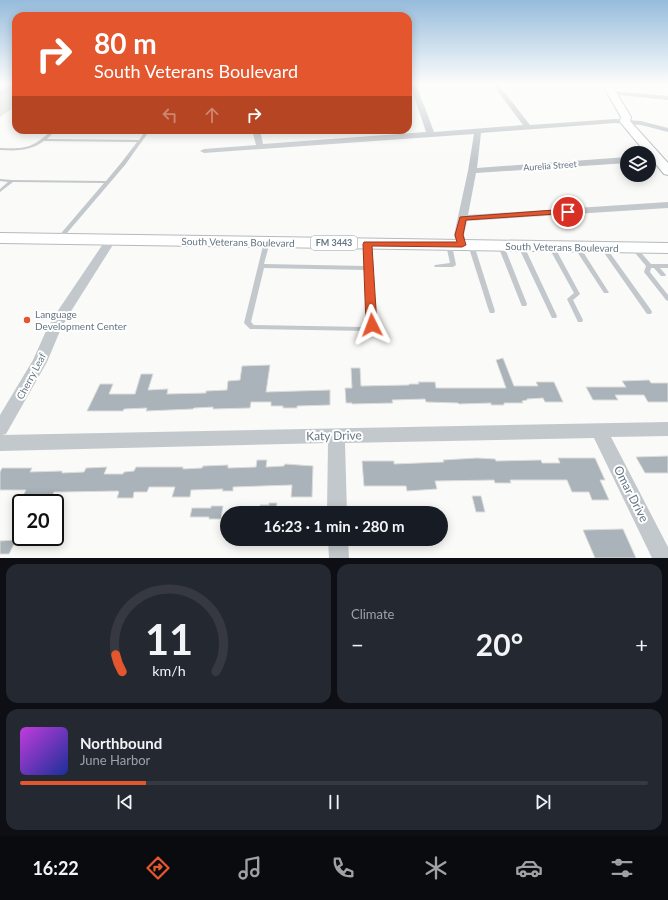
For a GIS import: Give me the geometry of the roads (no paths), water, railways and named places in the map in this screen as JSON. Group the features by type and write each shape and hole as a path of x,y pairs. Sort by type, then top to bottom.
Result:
{"main road":[{"name":"South Veterans Boulevard","path":"0,238 668,248"}],"street":[{"path":"422,110 431,135"},
{"path":"515,110 529,128"},
{"path":"622,110 626,117 625,121 644,146"},
{"path":"204,151 260,147 343,138 431,135 625,121 641,123 668,130"},
{"path":"461,245 459,235 472,171 472,159 478,131"},
{"path":"257,134 260,147"},
{"name":"Aurelia Street","path":"472,171 620,160"},
{"path":"656,161 668,171"},
{"path":"463,218 668,205"},
{"name":"Cherry Leaf","path":"0,430 40,362 53,331 62,315 111,240"},
{"name":"Katy Drive","path":"0,443 668,429"},
{"name":"Omar Drive","path":"599,430 663,558"},
{"path":"336,436 337,506"},
{"path":"338,546 339,558"}],"lane":[{"path":"0,149 29,148 38,144 50,134"},
{"path":"59,239 123,164 145,134"},
{"path":"43,140 138,142"},
{"path":"0,180 108,182"},
{"path":"0,191 12,180"},
{"path":"267,242 247,323 252,327 367,329 372,325 367,244"},
{"path":"437,266 453,265 461,245"},
{"path":"461,245 492,311"},
{"path":"501,246 524,304"},
{"path":"521,246 554,316"},
{"path":"551,246 577,294 570,298 580,320"},
{"path":"577,247 606,292"},
{"path":"603,247 648,312"},
{"path":"634,248 663,275"},
{"path":"261,266 369,268"},
{"path":"652,266 668,266"},
{"path":"652,266 647,272 665,291 668,299"}],"place":[{"name":"Language Development Center","path":"27,320"}]}
